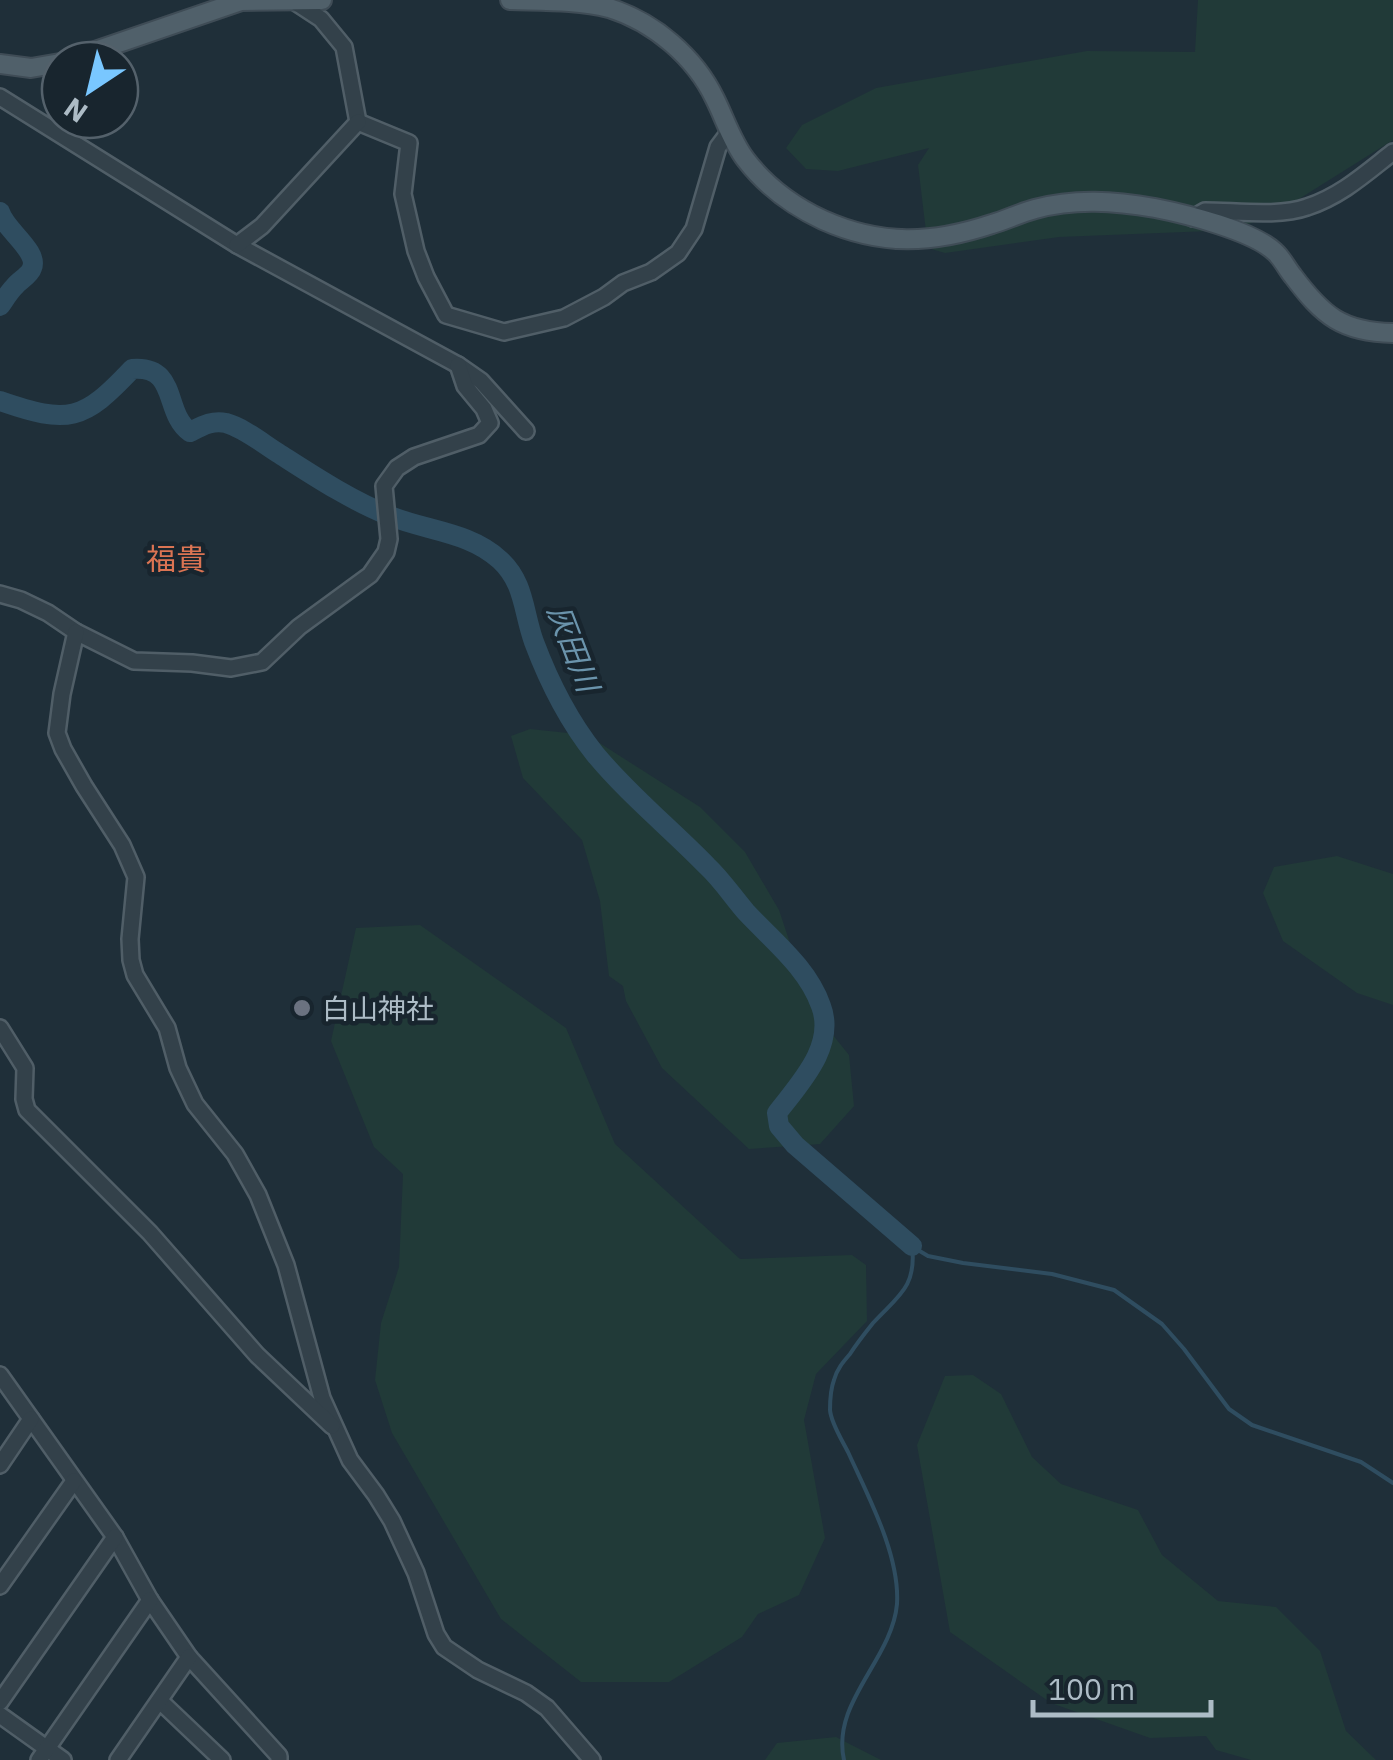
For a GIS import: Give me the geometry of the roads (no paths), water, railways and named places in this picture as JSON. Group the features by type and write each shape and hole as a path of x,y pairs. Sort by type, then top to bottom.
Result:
{"main road":[{"path":"127,40 241,1 322,0"},
{"path":"510,0 606,7 636,19 665,38 691,61 714,95 744,158 793,205 844,229 874,237 923,240 988,226 1037,208 1102,200 1160,209 1252,236 1276,252 1320,308 1351,329 1393,333"},
{"path":"0,64 40,66"}],"street":[{"path":"292,0 321,19 344,47 358,122"},
{"path":"0,98 237,245 458,365 480,381 526,431"},
{"path":"358,122 409,143 403,194 426,277 446,315 504,332 564,318 651,272 678,253 694,229 718,147 730,132"},
{"path":"237,245 262,226 358,122"},
{"path":"1193,218 1205,211 1310,207 1347,189 1393,152"},
{"path":"0,594 48,613 134,661 232,668 262,662 299,627 370,575 386,552 389,539 384,486 397,468 414,457 479,435 490,423 465,386 458,365"},
{"path":"76,632 57,732 84,786 122,844 136,877 130,939 135,974 166,1028 178,1068 195,1104 236,1154 258,1195 286,1265 322,1398 350,1460 392,1521 444,1646 478,1670 526,1693 547,1708 592,1760"},
{"path":"0,1028 25,1068 26,1110 150,1233 256,1355 338,1432"},
{"path":"0,1375 115,1537 150,1600 189,1657 279,1760"},
{"path":"0,1465 31,1419"},
{"path":"0,1586 74,1481"},
{"path":"0,1702 115,1537"},
{"path":"42,1754 150,1600"},
{"path":"118,1760 189,1657"},
{"path":"160,1701 213,1757"},
{"path":"0,1715 42,1754 64,1760"}],"waterway":[{"name":"灰田川","path":"0,212 33,261 29,273 0,306"},
{"name":"灰田川","path":"0,401 43,413 74,413 100,399 132,369 147,370 164,382 176,414 190,432 212,423 233,425 361,503 475,543 500,560 519,588 534,642 553,686 585,741 718,877 799,967 815,992 824,1021 820,1050 777,1113 779,1126 795,1145 912,1246"},
{"path":"844,1760 842,1739 846,1719 893,1624 897,1585 881,1526 832,1420 831,1395 840,1366 904,1290 912,1272 912,1246"},
{"path":"913,1247 928,1256 1052,1274 1114,1290 1162,1324 1229,1409 1252,1425 1361,1462 1393,1483"}],"place":[{"name":"白山神社","path":"302,1008"}],"district":[{"name":"福貴","path":"176,558"}]}
